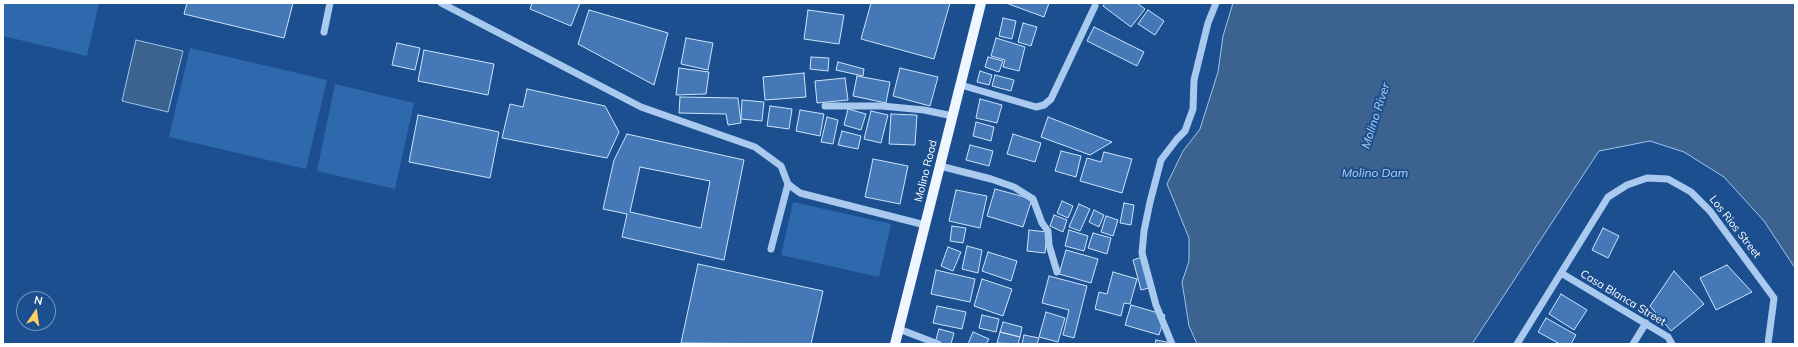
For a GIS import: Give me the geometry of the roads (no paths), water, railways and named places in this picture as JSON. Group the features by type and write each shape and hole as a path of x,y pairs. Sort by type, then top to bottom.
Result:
{"main road":[{"name":"Molino Road","path":"895,344 981,3"}],"street":[{"path":"324,32 330,3"},
{"path":"441,3 641,107 755,147 781,166 788,184 800,193 925,225"},
{"path":"1172,344 1156,304 1142,253 1144,231 1161,160 1185,131 1193,110 1194,80 1208,23 1216,3"},
{"path":"960,84 1036,107 1044,105 1051,99 1095,6"},
{"path":"825,106 882,106 924,110 953,116"},
{"path":"940,166 991,179 1029,195 1033,199 1042,223 1048,232 1049,245 1057,272"},
{"name":"Los Rios Street","path":"1517,344 1608,197 1627,185 1646,178 1668,179 1691,192 1710,210 1774,298 1768,344"},
{"path":"771,249 788,184"},
{"name":"Casa Blanca Street","path":"1561,273 1668,336 1672,344"},
{"path":"1633,344 1646,323"},
{"path":"899,329 938,344"}],"water":[{"name":"Molino Dam","path":"1233,3 1795,3 1795,268 1764,221 1724,177 1684,152 1650,141 1599,151 1472,344 1197,344 1189,326 1182,282 1189,261 1189,238 1167,184 1183,151 1200,129 1218,72 1223,36"},
{"path":"136,40 183,51 168,112 122,101"}],"water label":[{"name":"Molino River","path":"1376,116"}]}
